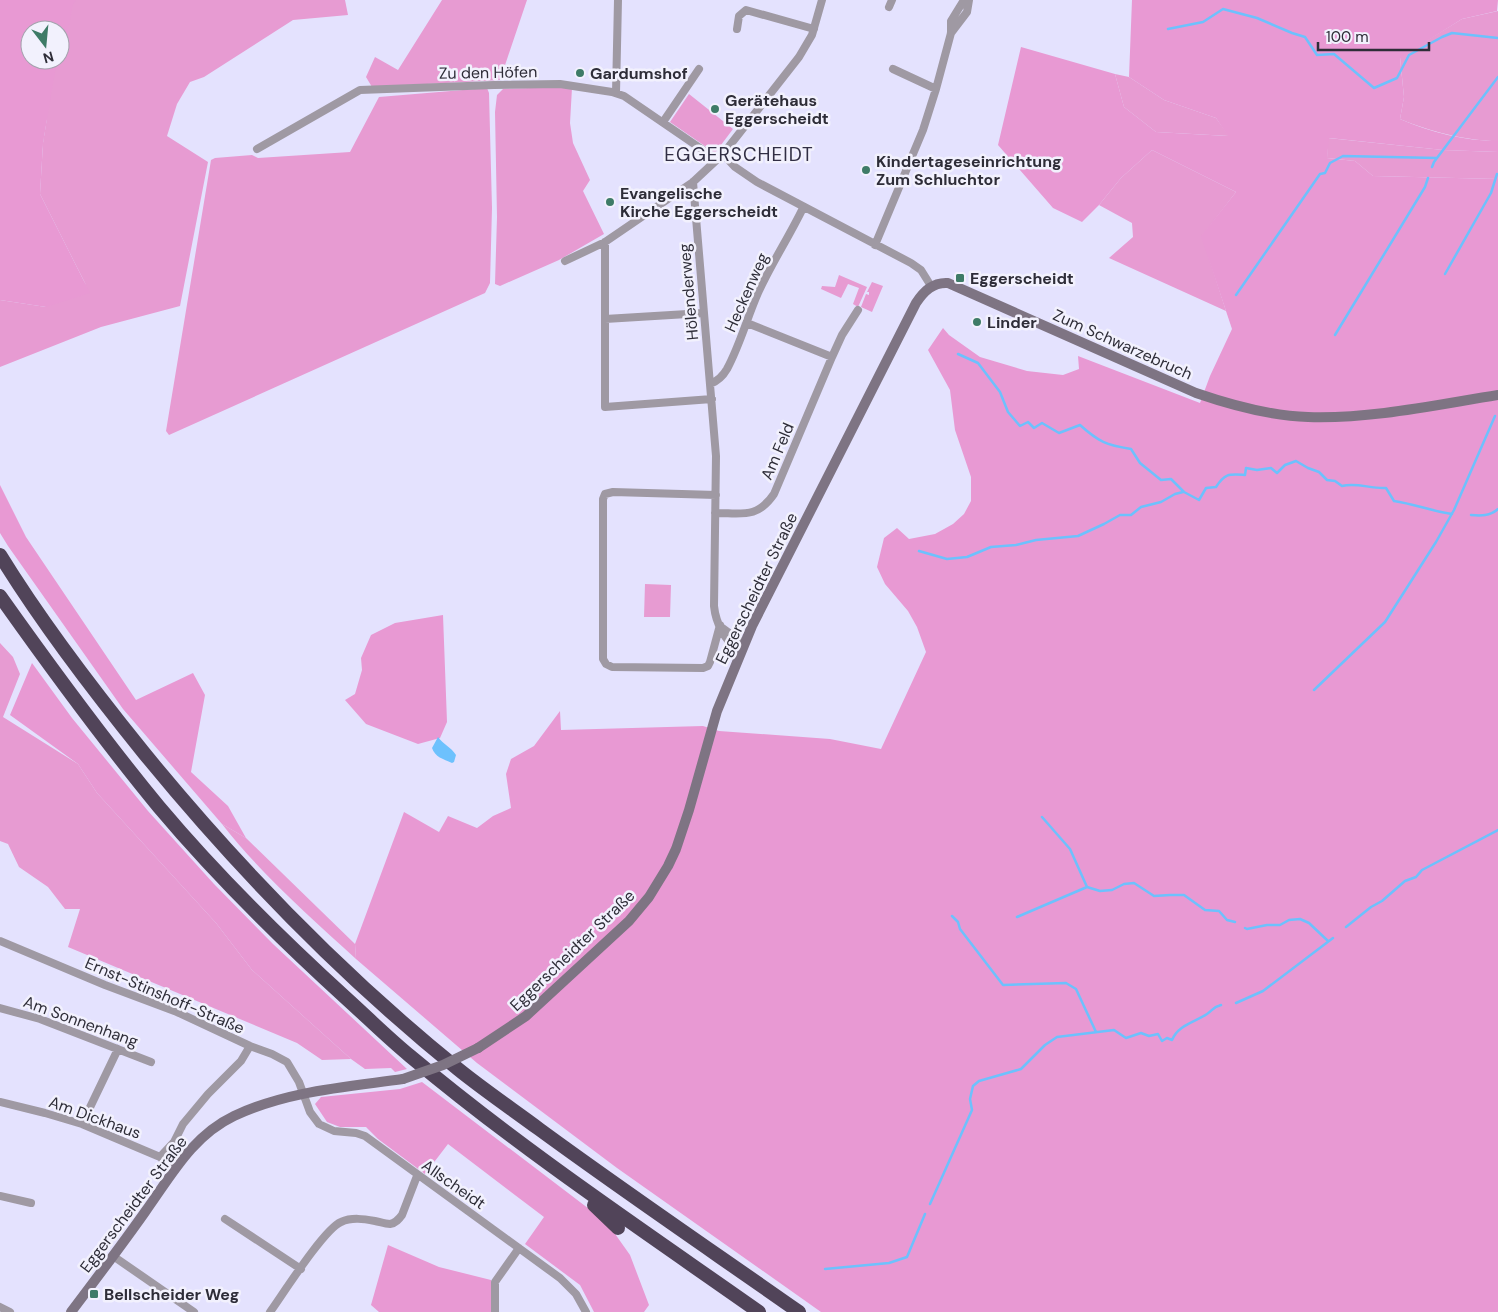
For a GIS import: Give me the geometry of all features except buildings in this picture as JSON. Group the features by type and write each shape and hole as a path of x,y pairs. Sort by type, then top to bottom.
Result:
{"highway":[{"path":"0,555 61,645 110,711 179,795 260,885 336,961 404,1023 460,1070 575,1155 799,1312"},
{"path":"0,596 57,676 160,808 244,901 321,975 408,1054 486,1118 759,1312"},
{"path":"561,1173 618,1228"}],"street":[{"path":"616,93 618,0"},
{"path":"565,261 605,242 693,182 723,154 799,57 812,35 822,0"},
{"path":"875,245 909,165 936,89 950,33 951,21 964,0"},
{"path":"950,33 967,12 969,0"},
{"path":"737,29 739,16 746,10 814,29"},
{"path":"663,122 699,69"},
{"path":"893,69 936,89"},
{"name":"Zu den Höfen","path":"257,149 360,90 560,84 624,96 716,159"},
{"path":"723,154 736,167 757,182 921,270 931,286"},
{"name":"Hölenderweg","path":"693,182 716,456 715,612 726,640 742,648"},
{"name":"Heckenweg","path":"710,384 718,380 727,369 772,263 790,235 803,208"},
{"path":"605,242 605,406 712,398"},
{"name":"Zum Schwarzebruch","path":"931,286 940,282 948,283 1196,393 1270,413 1306,417 1344,417 1498,395"},
{"name":"Eggerscheidter Straße","path":"71,1312 173,1170 194,1145 210,1131 233,1117 277,1099 303,1093 403,1079 443,1066 478,1048 510,1028 542,1003 629,920 649,897 676,849 689,810 716,711 742,648 780,568 916,303 931,286"},
{"name":"Am Feld","path":"715,513 752,514 768,503 774,494 842,335 858,310"},
{"path":"605,319 704,313"},
{"path":"746,323 832,357"},
{"path":"716,495 613,492 605,494 603,499 603,659 606,664 612,667 703,668 708,666 710,662 720,625"},
{"name":"Ernst-Stinshoff-Straße","path":"0,940 105,986 177,1012 250,1046 272,1054 287,1062 296,1076 303,1093"},
{"name":"Am Sonnenhang","path":"0,1008 40,1019 151,1062"},
{"name":"Eggerscheidter Straße","path":"160,1157 174,1142 183,1124 208,1094 241,1061 250,1046"},
{"path":"82,1124 118,1048"},
{"name":"Allscheidt","path":"303,1093 310,1112 319,1124 334,1131 356,1133 365,1136 417,1176 560,1278 576,1294 586,1312"},
{"name":"Am Dickhaus","path":"0,1102 45,1112 82,1124 160,1157 173,1170"},
{"path":"270,1312 331,1229 340,1222 350,1219 391,1224 398,1220 402,1215 417,1176"},
{"path":"0,1196 31,1203"},
{"path":"225,1219 301,1269"},
{"path":"494,1312 494,1282 519,1248"},
{"path":"113,1256 194,1312"},
{"path":"0,1307 10,1312"}],"shaded area":[{"path":"0,0 345,0 348,15 293,20 204,77 190,82 177,104 167,136 208,162 180,306 101,327 0,367 0,300 46,307","holes":["47,118 43,143 40,194 86,285 34,208 46,119"]},
{"path":"0,0 76,0 73,4 70,20 20,20 20,70 55,70 43,143 40,194 90,293 46,307 0,300"},
{"path":"442,0 527,0 500,80 372,87 366,77 375,57 398,70"},
{"path":"1132,0 1498,0 1497,11 1462,19 1400,58 1404,97 1400,119 1448,135 1498,141 1498,152 1443,150 1329,138 1327,158 1355,161 1373,176 1498,179 1498,1312 821,1312 617,1168 477,1063 356,959 355,944 404,812 439,832 448,816 477,828 493,816 511,808 506,774 511,759 534,746 560,711 561,730 703,726 719,731 830,739 881,749 926,652 917,627 908,611 885,584 877,567 884,538 897,528 909,539 935,534 953,524 964,514 971,501 971,477 955,430 950,390 928,350 943,328 949,335 980,357 1027,371 1063,375 1079,369 1078,356 1200,403 1210,376 1232,329 1201,236 1236,192 1152,150 1121,178 1082,222 1053,208 998,145 1021,47 1115,74 1124,107 1156,132 1228,136 1216,118 1164,100 1129,77"},
{"path":"1498,11 1498,141 1486,141 1448,134 1423,128 1400,119 1404,97 1400,57 1462,19"},
{"path":"1115,74 1129,77 1164,100 1216,118 1229,136 1156,132 1124,107"},
{"path":"487,88 489,93 492,208 490,283 485,293 169,435 166,431 211,160 215,158 252,155 258,158 350,152 379,97"},
{"path":"572,88 570,123 573,143 590,180 583,191 604,234 559,260 500,286 495,284 497,217 495,112 497,95 503,89"},
{"path":"689,94 733,129 715,153 670,122"},
{"path":"1328,138 1443,150 1498,152 1498,179 1373,176 1355,161 1327,158"},
{"path":"1152,150 1236,192 1202,236 1226,311 1109,258 1133,237 1132,223 1099,205 1121,178"},
{"path":"839,275 867,287 858,307 853,304 859,288 848,284 841,298 821,289 822,286 835,287"},
{"path":"872,282 883,286 872,312 861,307 866,294 869,295 869,292 867,292"},
{"path":"0,485 26,537 136,700 193,673 205,695 191,772 228,806 246,838 222,824 123,709 8,546 0,533"},
{"path":"645,584 671,585 670,617 644,617"},
{"path":"443,615 447,722 440,738 418,744 366,724 345,700 355,694 362,670 361,658 371,635 395,623"},
{"path":"0,643 13,657 20,674 3,717 78,764 97,793 216,923 252,970 351,1059 322,1060 297,1043 68,947 80,909 65,909 48,887 19,867 8,844 0,841"},
{"path":"32,663 72,718 148,811 214,884 273,944 407,1069 395,1072 391,1068 365,1069 351,1059 252,970 216,923 97,793 78,764 10,715"},
{"path":"222,824 246,838 355,944 356,959 269,877"},
{"path":"422,1082 597,1215 613,1231 630,1255 649,1305 644,1312 594,1312 580,1285 525,1244 544,1217 448,1144 425,1174 378,1139 366,1127 340,1127 327,1122 315,1104 321,1097 400,1089"},
{"path":"388,1245 439,1267 491,1280 491,1312 379,1312 371,1305"}],"water":[{"path":"438,737 456,755 454,762 452,763 437,756 433,751 432,748"}],"waterway":[{"path":"1168,29 1203,22 1223,9 1257,18 1305,37 1317,55 1334,54 1374,88 1397,78 1409,55 1442,37 1452,33 1498,38"},
{"path":"1432,167 1498,77"},
{"path":"1236,295 1320,174 1325,173 1330,163 1343,156 1437,158"},
{"path":"1445,274 1491,193 1497,174"},
{"path":"1335,335 1425,187 1428,178"},
{"path":"958,354 978,363 1000,392 1008,412 1020,426 1028,422 1034,428 1042,423 1059,433 1080,425 1103,442 1131,449 1140,463 1161,480 1171,479 1184,492 1199,500 1206,488 1216,487 1228,475 1245,475 1246,468 1257,470 1271,468 1277,473 1285,465 1296,461 1319,472 1327,480 1335,481 1342,486 1386,488 1394,501 1452,514"},
{"path":"1314,690 1385,622 1454,510 1495,416"},
{"path":"919,551 947,559 967,557 991,547 1078,536 1120,515 1131,515 1141,507 1161,502 1183,492"},
{"path":"1471,515 1485,515 1498,509"},
{"path":"1042,817 1070,849 1087,887"},
{"path":"1346,927 1371,907 1382,901 1405,881 1416,877 1422,870 1498,830"},
{"path":"1017,917 1087,887 1100,891 1112,890 1124,884 1134,883 1154,896 1184,895 1205,910 1219,911 1227,920 1235,922"},
{"path":"952,916 1003,985 1066,983 1076,989 1096,1032"},
{"path":"1245,928 1280,925 1289,920 1300,919 1309,923 1328,941"},
{"path":"1236,1003 1263,991 1333,938"},
{"path":"930,1204 972,1110 970,1099 973,1086 979,1081 1021,1069 1045,1045 1057,1037 1114,1030 1126,1038 1141,1033 1149,1036 1158,1034 1162,1041 1167,1038 1172,1040 1183,1027 1221,1005"},
{"path":"825,1269 889,1263 907,1257 925,1214"}],"place":[{"name":"Gardumshof","path":"580,73"},
{"name":"Gerätehaus Eggerscheidt","path":"715,109"},
{"name":"Kindertageseinrichtung Zum Schluchtor","path":"866,170"},
{"name":"Evangelische Kirche Eggerscheidt","path":"610,202"},
{"name":"Eggerscheidt","path":"960,278"},
{"name":"Linder","path":"977,322"},
{"name":"Bellscheider Weg","path":"94,1294"}],"district":[{"name":"EGGERSCHEIDT","path":"739,154"}]}
